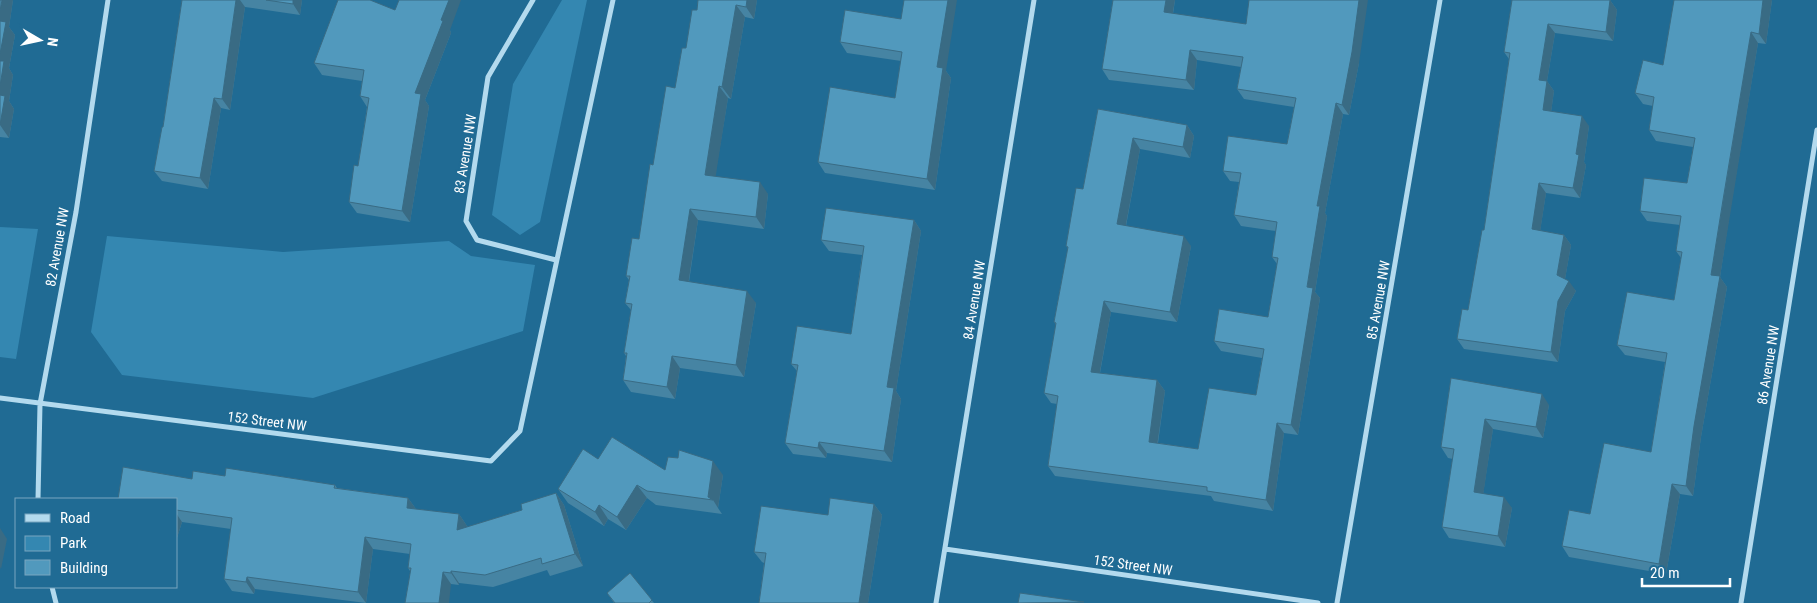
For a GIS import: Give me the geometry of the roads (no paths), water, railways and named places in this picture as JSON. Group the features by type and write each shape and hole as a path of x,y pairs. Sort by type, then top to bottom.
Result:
{"street":[{"name":"82 Avenue NW","path":"38,498 40,404 76,212 108,0"},
{"name":"83 Avenue NW","path":"533,0 488,77 466,220 477,240 556,260"},
{"path":"556,260 613,0"},
{"name":"84 Avenue NW","path":"936,603 1034,0"},
{"name":"85 Avenue NW","path":"1337,603 1440,0"},
{"name":"86 Avenue NW","path":"1741,603 1817,130"},
{"name":"152 Street NW","path":"0,398 491,461 520,431 556,260"},
{"name":"152 Street NW","path":"945,549 1318,603"},
{"path":"52,588 56,603"}]}
